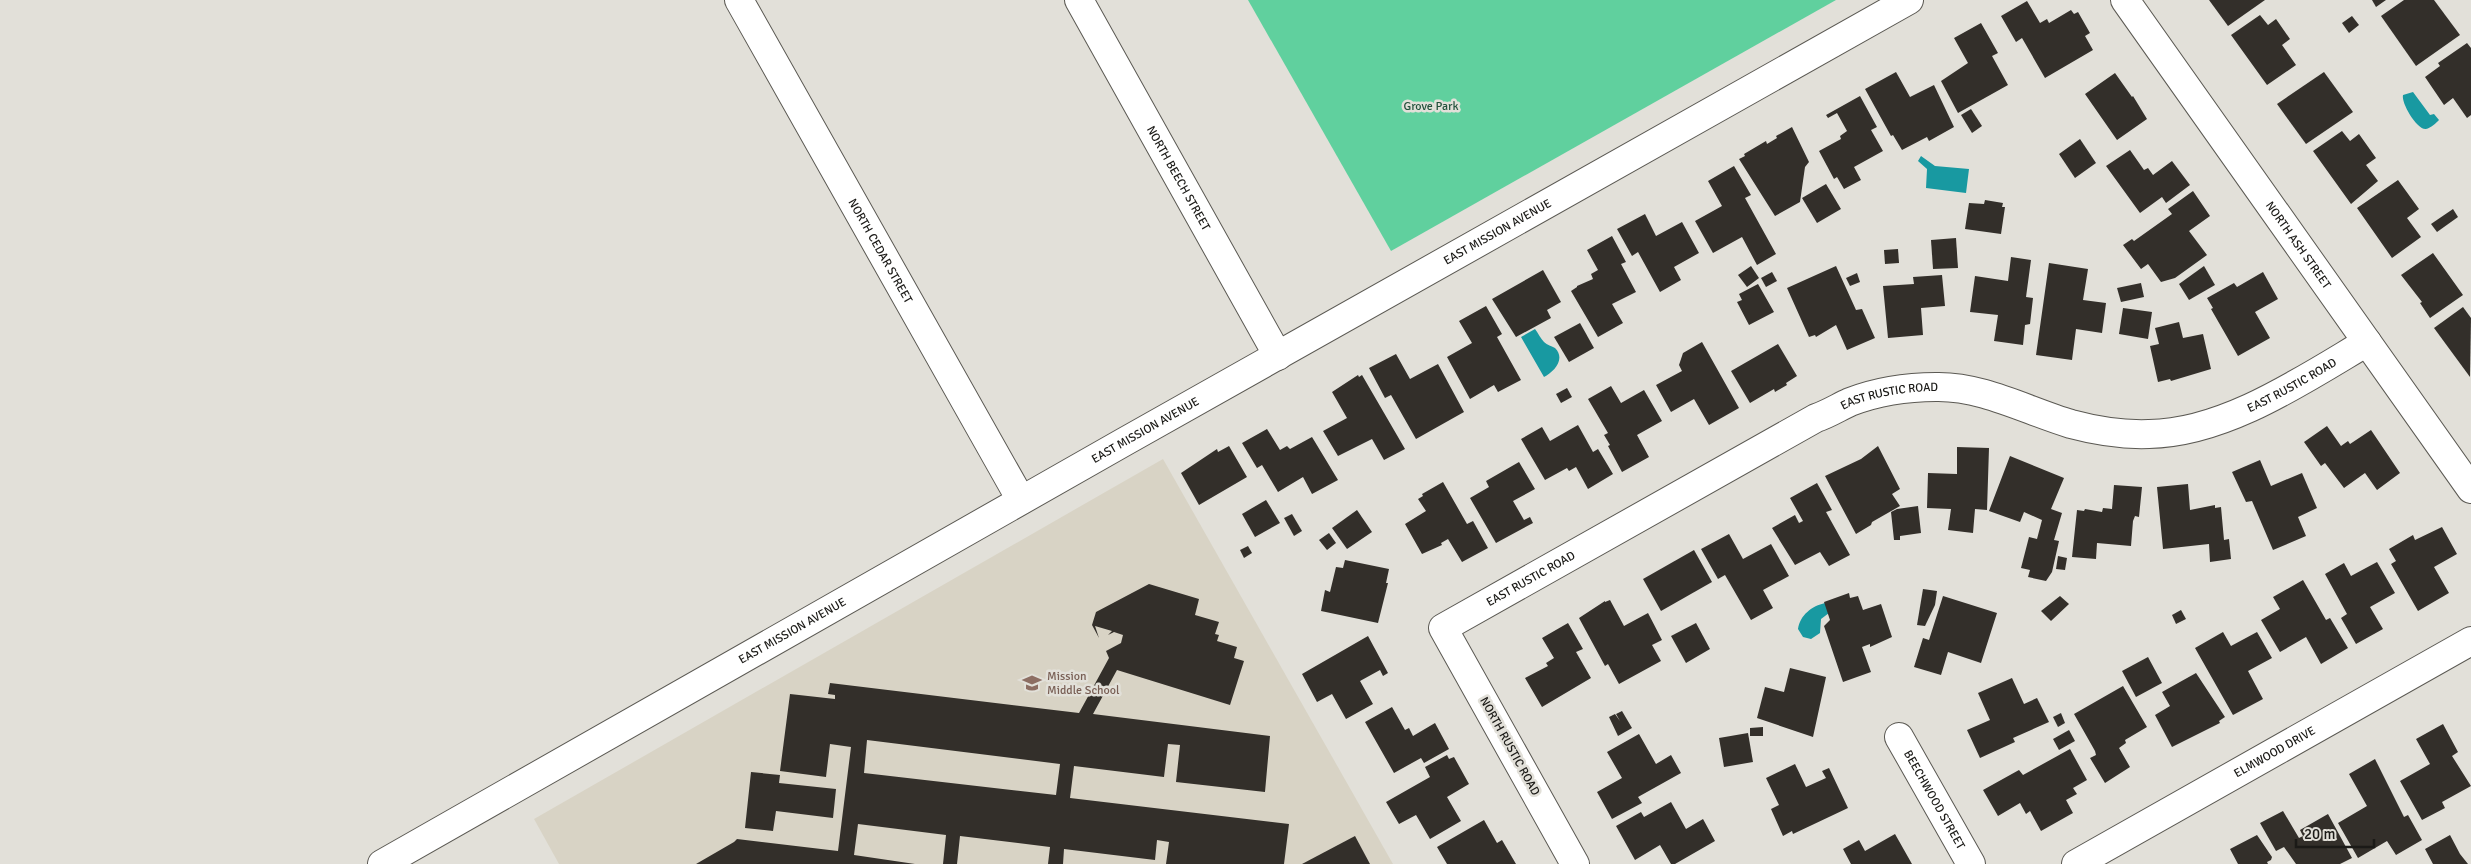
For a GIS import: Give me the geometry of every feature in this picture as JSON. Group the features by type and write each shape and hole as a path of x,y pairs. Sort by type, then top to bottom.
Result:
{"street":[{"name":"NORTH CEDAR STREET","path":"739,0 1021,500"},
{"name":"NORTH BEECH STREET","path":"1079,0 1278,356"},
{"name":"EAST MISSION AVENUE","path":"382,864 1021,500 1909,0"},
{"name":"NORTH ASH STREET","path":"2125,0 2471,489"},
{"name":"EAST RUSTIC ROAD","path":"1443,628 1816,418 1851,402 1889,392 1937,387 1976,392 2069,423 2109,433 2150,434 2190,430 2231,417 2367,342"},
{"name":"NORTH RUSTIC ROAD","path":"1443,628 1575,864"},
{"name":"ELMWOOD DRIVE","path":"2076,864 2471,641"},
{"name":"BEECHWOOD STREET","path":"1899,737 1971,864"}],"shaded area":[{"name":"Mission Middle School","path":"1163,459 1393,864 559,864 534,819"}],"green space":[{"name":"Grove Park","path":"1248,0 1836,0 1391,251"}],"water":[{"path":"2413,92 2430,115 2434,114 2439,120 2426,129 2414,121 2404,104 2403,95"},
{"path":"1921,156 1935,166 1969,169 1966,193 1926,188 1927,169 1918,161"},
{"path":"1535,329 1544,342 1555,348 1559,356 1555,369 1544,377 1521,337"},
{"path":"1825,603 1829,613 1821,619 1820,633 1811,639 1803,637 1798,629 1801,619 1811,609"}],"building":[{"path":"2209,0 2265,0 2228,26"},
{"path":"2372,0 2386,0 2376,7"},
{"path":"2404,0 2434,0 2460,35 2416,66 2381,16"},
{"path":"2027,1 2040,23 2047,19 2049,23 2071,10 2074,14 2078,12 2090,33 2085,36 2093,50 2045,78 2022,38 2016,42 2001,16"},
{"path":"2260,15 2268,25 2276,19 2290,39 2282,45 2296,65 2267,85 2231,35"},
{"path":"2352,16 2359,25 2349,33 2342,23"},
{"path":"1981,23 1998,53 1992,56 2008,85 1958,113 1941,81 1968,63 1954,38"},
{"path":"2467,43 2471,48 2471,115 2467,118 2453,98 2444,105 2425,77 2440,66 2438,63"},
{"path":"1896,72 1910,97 1934,85 1954,127 1929,141 1927,137 1902,150 1893,135 1891,136 1865,89"},
{"path":"2324,72 2353,112 2306,144 2277,104"},
{"path":"2115,73 2133,96 2147,119 2117,140 2085,94"},
{"path":"1860,96 1877,127 1871,130 1883,151 1854,167 1861,180 1844,189 1837,177 1834,179 1819,151 1841,139 1840,136 1847,131 1837,113 1828,118 1826,115"},
{"path":"1971,109 1982,126 1972,133 1961,115"},
{"path":"1792,127 1809,162 1805,167 1800,202 1775,216 1739,159 1745,156 1744,154 1766,141 1767,144 1777,138 1776,136"},
{"path":"2342,131 2350,141 2359,134 2376,158 2366,165 2378,181 2351,204 2313,151"},
{"path":"2080,139 2096,163 2075,178 2059,154"},
{"path":"2130,150 2144,170 2148,168 2153,175 2172,161 2190,185 2166,203 2162,197 2140,213 2106,166"},
{"path":"1734,166 1751,195 1745,198 1776,254 1757,265 1742,237 1713,253 1695,221 1722,206 1708,181"},
{"path":"2398,180 2419,209 2407,218 2421,237 2392,258 2357,208"},
{"path":"1826,184 1841,209 1817,223 1802,198"},
{"path":"2193,191 2210,216 2189,231 2207,255 2175,278 2161,282 2148,264 2141,269 2123,245 2132,239 2134,241 2172,214 2168,209"},
{"path":"1985,200 2003,203 2002,207 2005,207 2001,234 1965,229 1969,203 1984,204"},
{"path":"2453,209 2458,217 2437,232 2431,224"},
{"path":"1645,214 1656,236 1682,222 1699,253 1674,267 1681,280 1660,292 1638,252 1632,256 1617,229"},
{"path":"1612,236 1626,262 1621,264 1636,292 1612,304 1623,323 1598,337 1571,291 1577,286 1593,279 1591,274 1598,270 1587,250"},
{"path":"1956,238 1958,268 1933,269 1931,240"},
{"path":"1898,249 1899,263 1885,264 1884,250"},
{"path":"2433,253 2463,295 2430,318 2420,303 2422,302 2401,275"},
{"path":"2011,257 2031,260 2026,297 2033,298 2030,324 2025,325 2023,345 1994,341 1998,315 1970,312 1975,276 2008,281"},
{"path":"2049,263 2088,269 2083,300 2106,303 2102,333 2076,329 2072,360 2036,355"},
{"path":"1751,266 1759,278 1747,287 1738,275"},
{"path":"1836,266 1856,310 1862,309 1875,338 1847,350 1836,325 1816,337 1815,335 1809,337 1787,288"},
{"path":"2204,266 2215,285 2189,300 2179,284"},
{"path":"1543,270 1561,302 1547,310 1551,318 1516,337 1492,299"},
{"path":"1772,272 1777,281 1766,287 1761,278"},
{"path":"2263,272 2278,299 2255,312 2270,338 2238,356 2211,309 2213,308 2207,298 2234,283 2237,287"},
{"path":"1857,273 1860,282 1850,286 1846,278"},
{"path":"1942,275 1945,306 1921,308 1923,335 1888,338 1883,286 1914,284 1913,277"},
{"path":"2141,283 2144,297 2121,302 2117,288"},
{"path":"1758,284 1774,312 1749,325 1737,302 1742,300 1739,294"},
{"path":"1486,306 1502,334 1497,337 1521,380 1498,392 1494,385 1470,399 1447,357 1472,343 1459,321"},
{"path":"2463,307 2471,318 2470,377 2434,328"},
{"path":"2123,308 2152,312 2148,339 2119,334"},
{"path":"2179,322 2183,338 2203,334 2211,369 2171,381 2170,379 2158,382 2150,346 2159,344 2155,328"},
{"path":"1580,323 1594,348 1569,362 1554,337"},
{"path":"1702,342 1739,408 1709,425 1694,399 1671,412 1656,385 1682,371 1679,365 1683,353"},
{"path":"1778,344 1797,376 1775,392 1774,389 1750,403 1731,371"},
{"path":"1396,354 1410,379 1438,364 1464,412 1416,439 1391,395 1385,398 1369,368"},
{"path":"1358,375 1359,377 1362,375 1405,449 1384,460 1372,439 1338,456 1323,431 1347,418 1332,392"},
{"path":"1611,386 1621,403 1644,390 1662,421 1637,435 1649,457 1622,472 1604,435 1608,433 1588,399"},
{"path":"1567,388 1572,397 1561,403 1556,394"},
{"path":"1578,425 1593,452 1598,449 1613,474 1588,489 1576,467 1569,471 1567,468 1545,480 1521,439 1542,427 1550,441"},
{"path":"2327,426 2341,446 2348,441 2350,444 2371,430 2400,473 2377,490 2365,473 2344,488 2325,463 2321,466 2304,442"},
{"path":"1267,429 1280,450 1287,446 1290,449 1312,437 1338,480 1312,494 1303,477 1278,492 1262,465 1257,468 1242,443"},
{"path":"1229,446 1247,477 1199,505 1181,473 1217,449 1218,452"},
{"path":"1878,446 1900,489 1892,494 1900,506 1872,522 1871,525 1856,534 1825,476 1861,459"},
{"path":"1957,447 1989,448 1987,510 1975,509 1973,533 1948,530 1951,509 1927,508 1928,473 1957,474"},
{"path":"2010,456 2064,478 2051,509 2062,513 2054,540 2059,541 2052,572 2046,581 2028,577 2030,570 2021,568 2029,537 2037,539 2042,520 2024,512 2020,522 1989,511"},
{"path":"2260,460 2271,486 2302,473 2317,508 2298,517 2306,536 2273,550 2252,501 2246,502 2232,472"},
{"path":"1519,462 1535,489 1513,501 1524,520 1530,517 1533,523 1496,543 1470,498 1489,487 1486,481"},
{"path":"1443,482 1467,524 1473,521 1488,548 1462,562 1448,539 1441,543 1442,545 1422,554 1405,524 1426,511 1418,499 1423,496 1422,494"},
{"path":"1817,483 1832,510 1826,512 1850,555 1829,566 1820,552 1795,565 1772,528 1795,515 1799,523 1803,521 1790,498"},
{"path":"2188,484 2190,510 2215,505 2215,508 2221,507 2224,540 2229,539 2231,559 2210,562 2209,544 2163,549 2157,487"},
{"path":"2114,485 2142,487 2139,517 2135,516 2133,521 2131,546 2097,543 2096,559 2072,557 2077,510 2084,511 2085,509 2102,512 2103,508 2112,509"},
{"path":"1266,500 1280,523 1255,537 1242,514"},
{"path":"1918,506 1921,533 1900,536 1900,540 1894,540 1891,512 1897,509"},
{"path":"1357,510 1372,532 1347,549 1332,528"},
{"path":"1292,514 1302,531 1294,536 1284,518"},
{"path":"2442,527 2457,554 2434,567 2449,593 2418,611 2391,564 2396,561 2389,549 2413,535 2415,540"},
{"path":"1329,533 1336,543 1327,550 1319,540"},
{"path":"1729,534 1743,559 1771,544 1789,576 1763,590 1773,608 1751,620 1725,575 1718,579 1701,549"},
{"path":"1248,546 1252,553 1244,558 1240,550"},
{"path":"1694,550 1712,582 1661,611 1643,579"},
{"path":"2058,556 2067,558 2065,570 2056,569"},
{"path":"1345,560 1389,569 1386,583 1388,583 1378,623 1321,611 1325,590 1330,592 1336,567 1343,568"},
{"path":"2377,562 2395,593 2370,607 2383,629 2356,644 2341,618 2347,614 2325,574 2344,563 2351,576"},
{"path":"2303,580 2326,620 2330,618 2348,648 2321,664 2306,637 2280,652 2261,620 2280,609 2273,597"},
{"path":"1149,584 1199,599 1195,615 1219,622 1215,634 1219,635 1217,641 1237,647 1234,658 1244,661 1230,705 1117,670 1093,714 1270,736 1265,792 1176,782 1180,745 1168,744 1164,777 1074,766 1070,798 1289,824 1284,864 1166,864 1169,842 1157,840 1155,860 1064,849 1063,864 1048,864 1050,847 960,836 957,864 943,864 946,835 858,824 854,855 915,864 696,864 737,839 838,851 851,747 830,744 826,777 780,771 790,694 835,699 835,695 828,694 830,683 1079,713 1109,658 1106,651 1121,643 1123,635 1114,632 1108,635 1112,631 1095,626 1099,638 1092,625 1096,612","holes":["867,740 1060,764 1056,795 864,773"]},
{"path":"1923,589 1937,591 1935,605 1925,626 1917,625"},
{"path":"1849,593 1850,598 1858,596 1863,610 1881,604 1892,637 1870,647 1870,644 1862,647 1871,672 1843,682 1824,626 1830,620 1824,602"},
{"path":"1943,596 1997,613 1981,663 1948,652 1941,675 1914,667 1923,638 1929,640"},
{"path":"2060,596 2069,604 2051,621 2041,611"},
{"path":"1610,600 1624,626 1648,613 1662,640 1652,645 1661,661 1619,684 1608,664 1605,666 1579,618 1605,601"},
{"path":"2181,610 2186,619 2176,624 2172,615"},
{"path":"1568,623 1583,649 1576,652 1591,678 1542,707 1525,678 1548,666 1546,663 1554,658 1542,638"},
{"path":"1696,623 1710,649 1686,663 1671,636"},
{"path":"2223,632 2231,646 2257,632 2272,658 2248,671 2263,699 2233,715 2195,648"},
{"path":"1368,636 1388,673 1383,676 1380,670 1360,681 1373,704 1346,719 1332,694 1317,702 1302,674"},
{"path":"2148,657 2162,683 2136,697 2122,671"},
{"path":"1790,668 1826,677 1813,737 1757,718 1765,687 1784,692"},
{"path":"2196,673 2225,717 2219,721 2220,723 2172,747 2155,715 2170,706 2162,692"},
{"path":"2012,678 2024,704 2037,698 2049,722 2013,738 2015,742 1980,758 1967,730 1990,720 1978,693"},
{"path":"2123,686 2147,727 2125,740 2126,743 2119,748 2130,767 2105,783 2090,758 2096,755 2095,751 2074,714"},
{"path":"1392,707 1405,730 1409,728 1413,736 1435,723 1449,749 1424,763 1421,758 1394,773 1365,722"},
{"path":"1622,711 1632,728 1618,736 1609,717 1615,714 1620,721 1616,714"},
{"path":"2061,713 2065,723 2058,727 2053,717"},
{"path":"2443,724 2458,752 2452,756 2471,786 2442,802 2445,808 2422,820 2400,781 2430,764 2416,739"},
{"path":"1763,727 1763,736 1750,736 1750,728"},
{"path":"2069,730 2075,741 2059,750 2053,739"},
{"path":"1748,733 1753,762 1724,767 1719,738"},
{"path":"1639,734 1656,764 1671,755 1681,773 1638,797 1642,803 1612,819 1597,792 1622,778 1607,752"},
{"path":"2070,749 2087,780 2073,788 2077,794 2066,800 2073,813 2041,831 2030,811 2026,814 2020,803 1998,816 1983,790 2019,770 2023,775"},
{"path":"1447,755 1449,759 1454,757 1469,784 1447,797 1461,821 1430,839 1416,815 1399,824 1386,802 1430,777 1425,767"},
{"path":"2375,759 2404,817 2408,815 2422,840 2396,855 2387,841 2358,858 2338,823 2367,806 2349,774"},
{"path":"1795,764 1806,787 1826,778 1822,771 1829,768 1848,808 1793,834 1792,831 1783,836 1771,809 1779,805 1766,778"},
{"path":"751,772 780,775 779,783 836,789 833,818 776,811 773,831 745,828"},
{"path":"1671,802 1686,829 1703,819 1715,841 1675,864 1671,864 1660,845 1635,860 1616,826 1641,812 1644,817"},
{"path":"2283,811 2299,838 2303,836 2300,830 2328,814 2352,858 2340,864 2296,864 2284,847 2276,851 2260,823"},
{"path":"1484,820 1497,843 1502,840 1516,864 1447,864 1437,847"},
{"path":"1895,834 1912,864 1851,864 1843,849 1859,840 1865,851"},
{"path":"2257,835 2272,857 2271,860 2267,862 2268,864 2238,864 2230,849"},
{"path":"2450,835 2460,854 2468,864 2433,864 2425,849"},
{"path":"1355,836 1370,864 1302,864"}],"place":[{"name":"Mission Middle School","path":"1032,683"}]}
